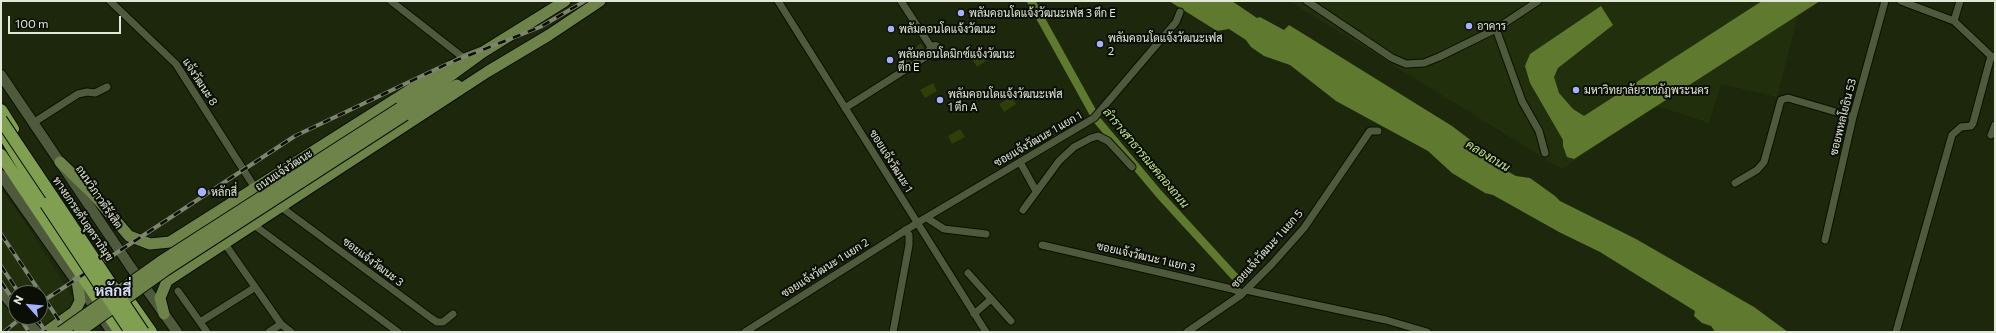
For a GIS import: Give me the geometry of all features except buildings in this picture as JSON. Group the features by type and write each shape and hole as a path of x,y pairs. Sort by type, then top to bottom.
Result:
{"highway":[{"path":"1,110 55,193 151,332"},
{"name":"ทางยกระดับอุตราภิมุข","path":"1,120 143,332"},
{"name":"ทางยกระดับอุตราภิมุข","path":"1,130 46,204 132,332"},
{"path":"1,155 120,332"}],"main road":[{"name":"ถนนแจ้งวัฒนะ","path":"79,332 166,270 403,112 483,52 565,1"},
{"name":"ถนนแจ้งวัฒนะ","path":"164,314 160,298 162,289 167,281 487,72 549,35 600,1"},
{"name":"ถนนแจ้งวัฒนะ","path":"60,162 94,195 129,236 150,244 170,242 426,80 465,59 483,52"},
{"name":"ถนนแจ้งวัฒนะ","path":"61,332 160,262 403,112 458,84 487,72"},
{"name":"ถนนวิภาวดีรังสิต","path":"1,76 177,332"},
{"path":"1,175 112,332"},
{"path":"170,242 164,253 165,262 174,270 182,271"},
{"path":"46,332 74,312 78,307 80,300 77,282"},
{"path":"1,291 8,300"}],"street":[{"name":"แจ้งวัฒนะ 8","path":"110,1 176,64 255,188"},
{"path":"391,1 465,59"},
{"name":"ซอยแจ้งวัฒนะ 1","path":"778,1 986,332"},
{"path":"845,108 931,51 902,1"},
{"path":"1307,1 1392,58 1406,64 1424,63 1439,57 1496,29 1538,1"},
{"name":"ซอยพหลโยธิน 53","path":"1825,240 1853,117 1886,1"},
{"path":"1896,332 1952,135 1961,127 1971,126 1973,123 1993,56 1954,21 1901,1"},
{"path":"1954,21 1960,1"},
{"name":"ซอยแจ้งวัฒนะ 1 แยก 1","path":"917,223 1094,118 1176,22 1180,12"},
{"path":"1496,29 1522,101 1539,131 1545,153"},
{"path":"33,123 78,94 87,92 95,93 107,87"},
{"path":"1735,183 1757,170 1764,162 1781,100 1788,98 1853,117"},
{"path":"1991,135 1995,125"},
{"name":"ซอยแจ้งวัฒนะ 1 แยก 5","path":"1187,332 1245,292 1304,228 1370,132 1378,131"},
{"path":"1023,210 1067,152 1091,138 1098,136 1108,141 1132,167"},
{"path":"1020,162 1036,191"},
{"name":"ซอยแจ้งวัฒนะ 3","path":"281,207 437,322 443,322 453,314"},
{"path":"927,218 944,229 986,234"},
{"name":"ซอยแจ้งวัฒนะ 1 แยก 2","path":"745,332 917,223"},
{"path":"254,225 398,332"},
{"path":"893,332 910,245 909,235 905,230"},
{"path":"225,244 254,288 281,324 291,332"},
{"name":"ซอยแจ้งวัฒนะ 1 แยก 3","path":"1042,244 1245,292 1386,320 1427,332"},
{"path":"968,273 1011,321"},
{"path":"200,322 254,288"},
{"path":"178,291 207,332"},
{"path":"974,314 991,299"},
{"path":"269,332 281,324"}],"shaded area":[{"name":"มหาวิทยาลัยราชภัฏพระนคร","path":"1289,1 1820,1 1798,15 1777,97 1721,84 1709,123 1657,106 1562,169"},
{"path":"921,43 926,53 906,66 902,60"},
{"path":"985,52 989,59 977,67 972,59"},
{"path":"933,83 937,91 925,98 920,90"},
{"path":"1012,97 1016,104 1004,112 999,104"},
{"path":"960,129 965,137 952,144 948,136"},
{"path":"1,189 24,221 95,332 1,332"}],"water":[{"name":"คลองถนน","path":"1169,1 1232,1 1257,18 1260,17 1284,30 1289,25 1452,126 1489,154 1494,164 1516,176 1530,178 1560,201 1636,239 1754,307 1788,332 1715,332 1711,326 1702,323 1694,316 1695,311 1600,252 1559,232 1493,195 1485,193 1452,173 1428,151 1336,101 1290,65 1264,56 1251,47 1246,40 1229,29 1217,31"},
{"path":"1762,1 1820,1 1574,159 1567,157 1563,146 1563,140 1530,83 1525,66 1530,54 1601,6 1613,25 1558,68 1554,77 1559,93 1573,109 1584,116"}],"waterway":[{"name":"ลำรางสาธารณะคลองถนน","path":"1031,1 1097,120 1159,194 1235,277"}],"railway":[{"path":"48,298 295,136 447,64 540,27 585,1"},
{"path":"1,234 67,332"},
{"path":"1,266 14,285"},
{"path":"1,282 8,292"},
{"path":"4,332 12,325"},
{"path":"24,325 29,332"},
{"path":"41,325 46,332"}],"place":[{"name":"พลัมคอนโดแจ้งวัฒนะเฟส 3 ตึก E","path":"961,13"},
{"name":"อาคาร","path":"1469,26"},
{"name":"พลัมคอนโดแจ้งวัฒนะ","path":"891,29"},
{"name":"พลัมคอนโดแจ้งวัฒนะเฟส 2","path":"1100,44"},
{"name":"พลัมคอนโดมิกซ์แจ้งวัฒนะ ตึก E","path":"890,60"},
{"name":"มหาวิทยาลัยราชภัฏพระนคร","path":"1576,90"},
{"name":"พลัมคอนโดแจ้งวัฒนะเฟส 1 ตึก A","path":"940,100"},
{"name":"หลักสี่","path":"202,192"}],"district":[{"name":"หลักสี่","path":"113,291"}]}
